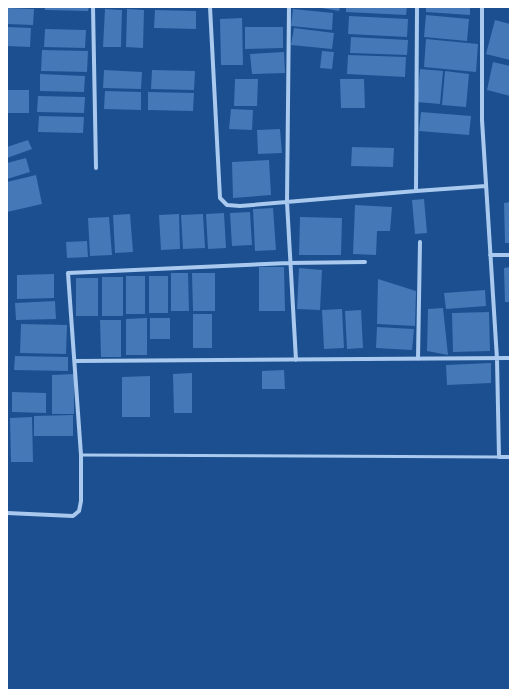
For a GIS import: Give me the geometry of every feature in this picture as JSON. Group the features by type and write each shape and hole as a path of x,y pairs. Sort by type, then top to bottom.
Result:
{"street":[{"path":"93,7 96,168"},
{"path":"210,7 220,198 227,205 240,206 486,186"},
{"path":"289,7 287,202 289,264 296,360"},
{"path":"416,191 417,7"},
{"path":"482,7 482,120 497,359 499,457 510,457"},
{"path":"418,359 420,242"},
{"path":"490,255 510,255"},
{"path":"7,513 73,516 79,511 82,501 81,456 68,273 365,262"},
{"path":"75,361 510,358"}],"lane":[{"path":"81,456 499,457"}],"building":[{"path":"45,7 89,7 88,11 45,10"},
{"path":"316,7 340,7 339,11"},
{"path":"346,7 407,7 406,15 346,12"},
{"path":"426,7 470,7 470,15 426,12"},
{"path":"7,8 34,9 33,25 7,24"},
{"path":"105,9 122,10 121,47 103,47"},
{"path":"127,9 144,10 143,48 126,47"},
{"path":"293,9 333,13 332,30 291,26"},
{"path":"155,10 196,11 196,29 154,28"},
{"path":"426,15 469,19 467,41 424,37"},
{"path":"349,16 408,19 407,37 348,34"},
{"path":"242,18 243,65 221,65 220,19"},
{"path":"495,20 510,24 510,60 486,54"},
{"path":"7,27 31,28 30,47 7,46"},
{"path":"245,27 283,27 283,48 245,49"},
{"path":"294,28 334,33 332,49 291,45"},
{"path":"45,29 86,30 85,48 44,47"},
{"path":"351,37 408,40 407,55 350,53"},
{"path":"426,39 478,44 476,72 424,67"},
{"path":"42,50 88,51 87,72 41,71"},
{"path":"322,51 334,52 332,69 320,68"},
{"path":"284,52 285,73 252,74 250,54"},
{"path":"348,55 406,57 405,77 347,74"},
{"path":"493,62 510,66 510,96 487,90"},
{"path":"420,69 443,71 440,104 417,102"},
{"path":"104,70 142,72 141,89 103,88"},
{"path":"152,70 195,71 194,90 151,89"},
{"path":"445,71 469,74 466,107 442,105"},
{"path":"40,74 85,76 84,92 40,91"},
{"path":"235,79 258,79 257,106 234,106"},
{"path":"340,79 364,79 365,108 341,108"},
{"path":"7,90 29,90 29,113 7,113"},
{"path":"105,91 141,92 141,110 104,109"},
{"path":"148,92 194,93 193,111 148,110"},
{"path":"38,96 85,97 84,113 37,112"},
{"path":"231,109 253,110 252,130 229,129"},
{"path":"421,112 471,116 469,135 419,131"},
{"path":"39,116 84,117 83,133 38,132"},
{"path":"280,129 282,153 258,154 257,130"},
{"path":"28,140 32,149 7,158 7,147"},
{"path":"352,147 394,148 393,167 351,166"},
{"path":"26,158 30,172 7,179 7,163"},
{"path":"269,160 271,195 233,198 232,162"},
{"path":"36,175 42,204 7,212 7,182"},
{"path":"424,199 427,233 415,234 412,200"},
{"path":"510,202 510,243 505,243 504,203"},
{"path":"355,205 392,207 390,231 377,231 376,255 353,254"},
{"path":"273,208 276,250 255,251 253,209"},
{"path":"250,212 252,245 232,246 230,213"},
{"path":"224,213 226,248 208,249 206,214"},
{"path":"130,214 133,252 115,253 113,215"},
{"path":"179,214 180,249 161,250 159,215"},
{"path":"203,214 205,248 183,249 181,215"},
{"path":"109,217 112,255 90,256 88,218"},
{"path":"300,217 342,218 341,255 299,255"},
{"path":"87,241 88,257 67,258 66,242"},
{"path":"259,267 284,267 285,311 259,311"},
{"path":"510,267 510,302 505,302 504,268"},
{"path":"299,268 322,270 320,310 297,309"},
{"path":"171,273 188,273 189,311 171,311"},
{"path":"192,273 215,273 215,311 193,311"},
{"path":"54,274 54,298 17,299 17,275"},
{"path":"126,276 145,276 145,314 126,314"},
{"path":"149,276 168,276 168,313 149,313"},
{"path":"102,277 123,277 123,316 102,316"},
{"path":"76,278 98,278 98,316 76,316"},
{"path":"378,279 416,291 415,326 377,324"},
{"path":"485,290 486,306 446,309 444,293"},
{"path":"55,301 56,319 16,320 15,303"},
{"path":"443,308 448,355 427,351 428,309"},
{"path":"342,309 344,348 324,349 322,310"},
{"path":"361,310 363,348 347,349 345,311"},
{"path":"489,312 490,351 453,352 452,313"},
{"path":"193,314 212,314 212,348 193,348"},
{"path":"147,318 147,355 126,355 126,319"},
{"path":"150,318 170,318 170,339 150,339"},
{"path":"100,320 121,320 121,357 101,357"},
{"path":"21,324 67,325 66,354 20,353"},
{"path":"377,327 414,329 412,350 376,348"},
{"path":"15,356 68,357 68,371 14,370"},
{"path":"491,363 491,383 447,385 446,365"},
{"path":"284,370 285,389 262,389 262,371"},
{"path":"192,373 192,413 174,413 173,374"},
{"path":"74,374 74,414 52,414 52,375"},
{"path":"150,376 150,417 122,417 122,377"},
{"path":"12,392 46,393 46,413 12,412"},
{"path":"73,415 73,436 34,436 34,416"},
{"path":"32,417 33,462 11,462 10,418"}]}
